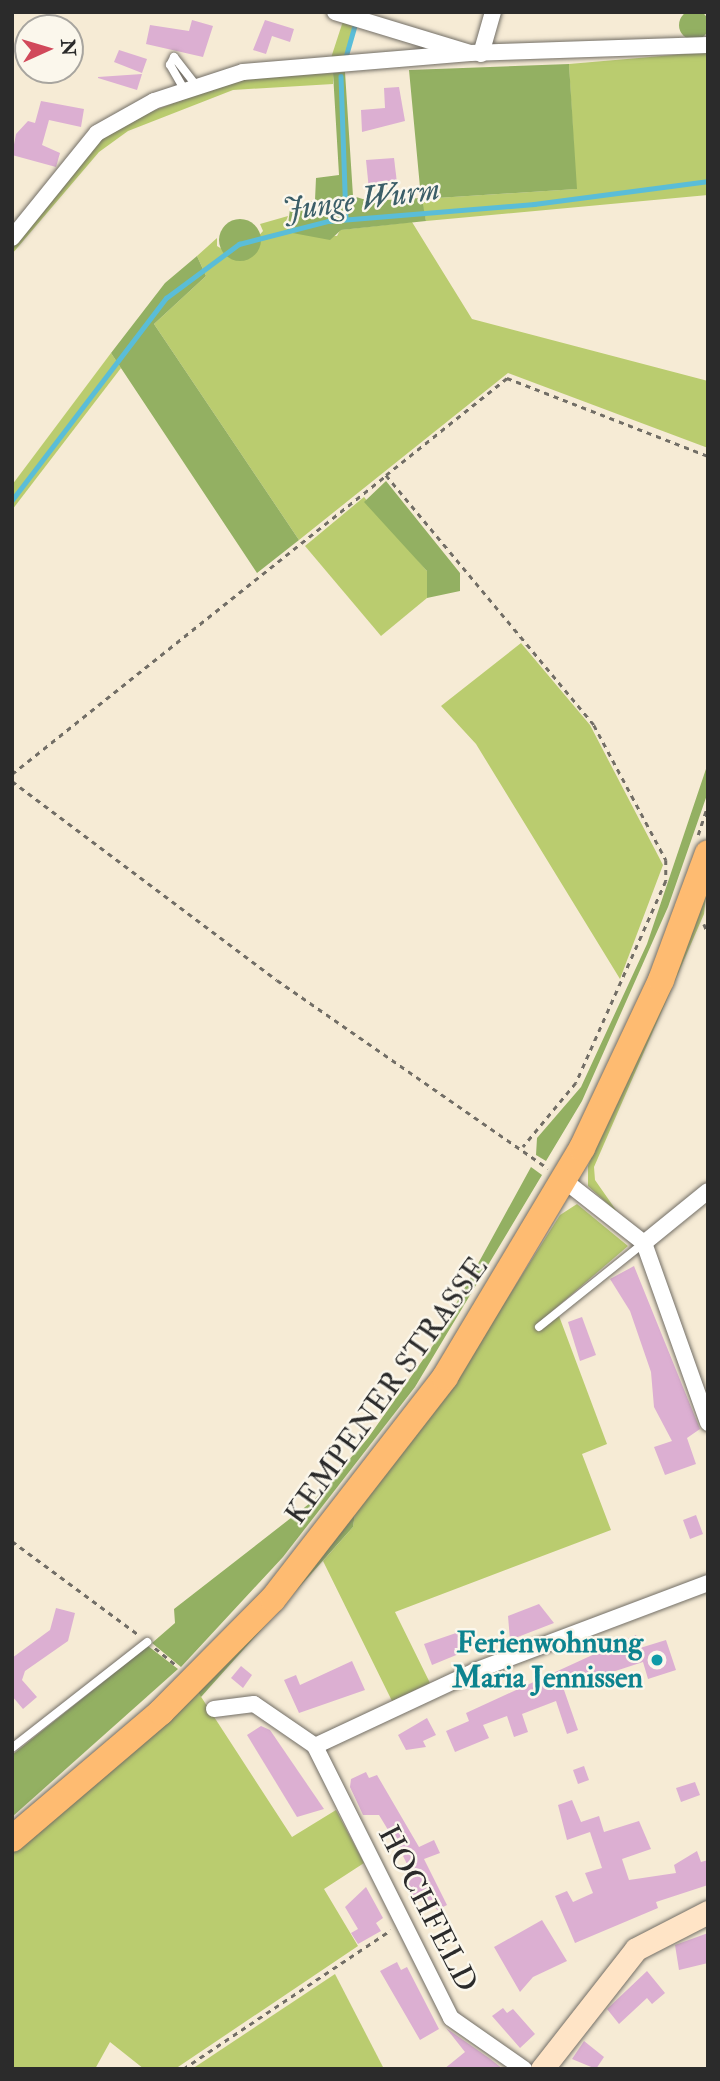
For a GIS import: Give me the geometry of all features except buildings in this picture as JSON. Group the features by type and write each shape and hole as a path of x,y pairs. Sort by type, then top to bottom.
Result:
{"main road":[{"name":"KEMPENER STRASSE","path":"12,1839 161,1712 311,1555 445,1377 553,1173 661,980 702,846"}],"street":[{"path":"335,12 476,54"},
{"path":"476,54 493,12"},
{"path":"12,239 97,133 190,87 243,72 476,54 708,45"},
{"path":"553,1173 643,1243 708,1423"},
{"path":"643,1243 708,1191"},
{"path":"315,1746 475,1671 708,1583"},
{"name":"HOCHFELD","path":"214,1709 254,1704 315,1746 451,2018 524,2069"},
{"path":"542,2069 636,1949 708,1912"}],"lane":[{"path":"539,1327 643,1243"},
{"path":"12,1748 147,1642"}],"path":[{"path":"12,774 507,378 708,456"},
{"path":"386,475 586,714 666,860 662,889 576,1083 523,1147"},
{"path":"12,781 276,980 523,1147 553,1173"},
{"path":"702,846 708,805"},
{"path":"704,925 708,933"},
{"path":"12,1541 182,1670 189,1664"},
{"path":"183,2069 403,1923"}],"green space":[{"path":"694,10 700,11 708,19 708,31 700,39 694,40 688,39 680,31 679,25 680,19 688,11"},
{"path":"344,18 357,23 346,59 330,61"},
{"path":"708,52 708,195 426,221 421,199 576,189 569,64"},
{"path":"569,64 577,189 422,199 426,221 341,230 330,240 287,232 290,209 315,200 316,178 339,175 333,73 345,72 353,196 369,201 421,198 409,70"},
{"path":"333,73 333,84 233,90 128,131 99,152 12,254 12,244 101,139 132,119 240,78"},
{"path":"288,216 285,224 307,234 337,236 340,230 412,222 472,319 708,381 708,448 508,373 299,540 154,324 206,276 197,256 217,238 217,246 238,259 263,231 260,224"},
{"path":"240,219 255,225 261,240 255,255 240,261 225,255 219,240 225,225"},
{"path":"197,256 206,276 154,324 299,540 257,573 111,353 165,283"},
{"path":"111,353 121,368 12,510 12,485"},
{"path":"386,481 460,573 460,591 427,598 427,571 364,502"},
{"path":"364,497 427,571 427,598 381,636 305,546"},
{"path":"521,643 590,725 663,865 620,979 476,744 441,706"},
{"path":"708,763 708,792 668,907 582,1101 546,1161 536,1155 537,1138 581,1087 647,944"},
{"path":"708,875 704,914 594,1167 595,1180 618,1213 588,1186 588,1166"},
{"path":"531,1167 542,1175 415,1387 283,1557 181,1667 152,1643 175,1623 174,1609 314,1500 368,1438 434,1344"},
{"path":"577,1204 628,1246 536,1325 539,1331 559,1316 607,1444 582,1454 611,1530 395,1612 430,1683 392,1701 323,1561 353,1527 355,1513 486,1332 560,1215"},
{"path":"355,1513 353,1527 201,1697 196,1689"},
{"path":"148,1646 178,1669 12,1817 12,1755"},
{"path":"196,1689 292,1837 336,1810 364,1863 324,1889 358,1946 175,2069 144,2069 110,2042 95,2069 12,2069 12,1852"},
{"path":"335,1974 384,2069 192,2069"}],"waterway":[{"path":"345,59 355,25"},
{"path":"341,76 346,219"},
{"name":"Junge Wurm","path":"12,500 166,298 239,244 328,221 534,204 708,181"}],"place":[{"name":"Ferienwohnung Maria Jennissen","path":"657,1660"}]}
